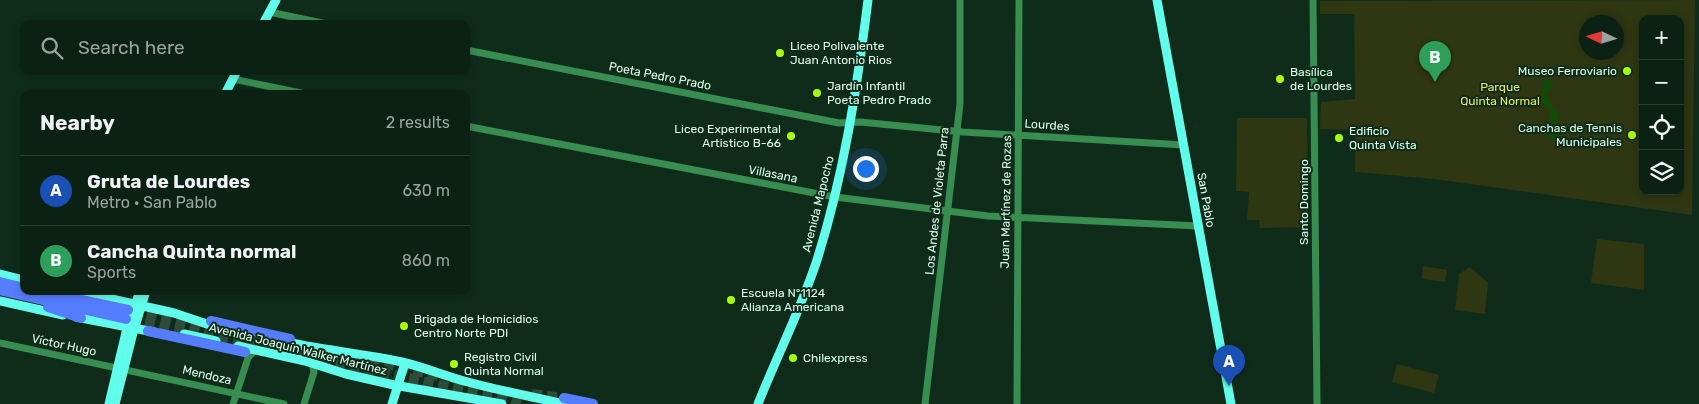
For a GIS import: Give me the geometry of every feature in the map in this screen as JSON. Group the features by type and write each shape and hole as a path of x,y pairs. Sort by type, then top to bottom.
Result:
{"highway":[{"path":"0,282 20,287"},
{"path":"0,291 20,295"},
{"path":"0,291 81,318"},
{"path":"21,295 132,316"},
{"path":"54,295 132,316"},
{"path":"211,321 290,339"},
{"path":"148,331 250,351"},
{"path":"565,401 593,404"}],"main road":[{"name":"Avenida Mapocho","path":"758,404 815,266 835,197 850,122 868,0"},
{"name":"San Pablo","path":"1157,0 1230,404"},
{"path":"265,20 275,1"},
{"path":"227,90 235,75"},
{"path":"0,274 20,279"},
{"name":"Avenida Joaquín Walker Martínez","path":"85,295 132,316 148,331"},
{"path":"109,404 139,295"},
{"path":"132,316 144,295"},
{"name":"Avenida Joaquín Walker Martínez","path":"0,300 53,314 81,318 174,313 213,326 297,345 350,351 405,363 465,381 565,401"},
{"path":"174,313 211,321"},
{"name":"Avenida Joaquín Walker Martínez","path":"250,351 312,363 346,374 398,386 502,404"},
{"path":"392,404 405,363"},
{"path":"115,404 120,368"},
{"path":"763,404 770,378"}],"street":[{"name":"Los Andes de Violeta Parra","path":"926,404 961,97 960,0"},
{"name":"Juan Martínez de Rozas","path":"1017,404 1016,217 1019,135 1019,0"},
{"name":"Santo Domingo","path":"1313,0 1317,404"},
{"path":"270,12 308,20"},
{"name":"Poeta Pedro Prado","path":"470,51 810,118 850,122"},
{"path":"235,75 291,90"},
{"name":"Lourdes","path":"850,122 956,132 1184,145"},
{"name":"Villasana","path":"470,127 835,197 947,211 1016,217 1198,226"},
{"name":"Víctor Hugo","path":"0,343 120,368"},
{"path":"233,404 250,351"},
{"path":"304,404 314,372 312,363"},
{"name":"Mendoza","path":"120,368 284,404"}],"green space":[{"name":"Parque Quinta Normal","path":"1695,0 1692,215 1434,179 1355,172 1355,130 1320,129 1321,102 1355,99 1354,14 1320,14 1320,1"},
{"path":"1237,118 1305,118 1307,120 1307,227 1260,228 1259,220 1247,220 1249,192 1236,191"},
{"path":"1597,239 1644,244 1644,290 1591,283"},
{"path":"1423,266 1447,270 1445,282 1422,279"},
{"path":"1470,267 1488,283 1485,314 1455,310 1459,274"},
{"path":"1397,364 1439,375 1434,393 1392,382"}],"shaded area":[{"path":"1545,77 1553,82 1552,87 1545,93 1559,115 1558,121 1551,126 1559,136 1554,140 1547,135 1551,109 1543,106 1540,101"}],"tunnel":[{"path":"132,311 282,342"},
{"path":"130,320 265,346 525,404"},
{"path":"355,357 438,376"},
{"path":"532,394 564,398"}],"place":[{"name":"Liceo Polivalente Juan Antonio Rios","path":"780,53"},
{"name":"Museo Ferroviario","path":"1627,71"},
{"name":"Basílica de Lourdes","path":"1280,79"},
{"name":"Cancha Quinta normal","path":"1435,82"},
{"name":"Jardín Infantil Poeta Pedro Prado","path":"817,93"},
{"name":"Canchas de Tennis Municipales","path":"1632,135"},
{"name":"Liceo Experimental Artistico B-66","path":"791,136"},
{"name":"Edificio Quinta Vista","path":"1339,138"},
{"name":"Escuela N°1124 Alianza Americana","path":"731,300"},
{"name":"Brigada de Homicidios Centro Norte PDI","path":"404,326"},
{"name":"Chilexpress","path":"793,358"},
{"name":"Registro Civil Quinta Normal","path":"454,364"},
{"name":"Gruta de Lourdes","path":"1229,386"}]}
